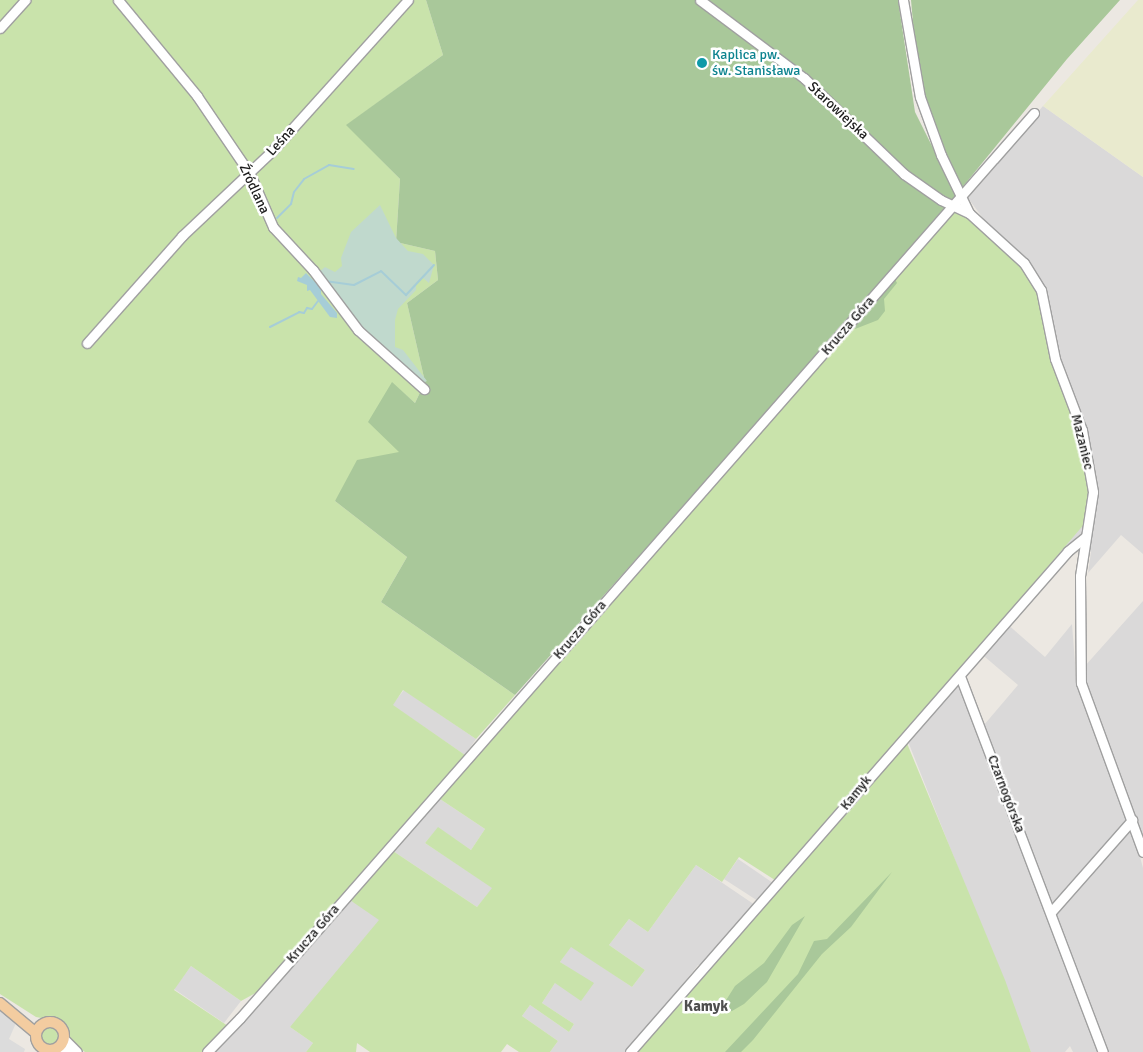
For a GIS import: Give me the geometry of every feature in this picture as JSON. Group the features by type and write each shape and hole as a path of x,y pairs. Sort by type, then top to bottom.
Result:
{"main road":[{"path":"0,1002 39,1028"},
{"path":"50,1022 58,1024 63,1031 61,1043 41,1049 39,1028 50,1022"}],"street":[{"path":"0,28 25,0"},
{"name":"Źródlana","path":"118,0 197,96 250,174 273,227 313,270 358,330 424,389"},
{"name":"Leśna","path":"87,343 182,236 250,174 408,0"},
{"name":"Starowiejska","path":"700,0 804,78 904,174 951,205 969,213"},
{"name":"Mazaniec","path":"903,0 922,104 941,155 969,213 1024,263 1041,290 1055,359 1089,456 1093,499 1085,537 1080,592 1081,683 1143,852"},
{"path":"961,193 1034,113"},
{"name":"Krucza Góra","path":"207,1052 437,794 961,193"},
{"name":"Kamyk","path":"630,1052 1068,551 1085,537"},
{"name":"Czarnogórska","path":"960,676 1103,1052"},
{"path":"1051,912 1132,820"},
{"path":"61,1043 69,1052"},
{"path":"61,1043 77,1052"}],"shaded area":[{"path":"1043,106 1143,177 1143,554 1121,535 1088,573 1091,552 1065,550 1005,622 1045,657 1072,624 1076,676 1143,601 1143,852 1140,857 1143,868 1143,1052 1073,1052 1070,1046 1065,1052 1031,1052 909,744 860,705 887,631 959,686 978,732 1018,685 932,612 1077,467 1043,284 1033,267 991,229 968,198 968,193"},
{"path":"404,690 476,739 465,755 392,705"},
{"path":"437,797 485,829 471,850 438,828 425,843 493,888 477,907 390,849"},
{"path":"738,859 773,883 758,901 724,879"},
{"path":"696,865 755,905 703,966 698,965 683,984 685,986 626,1052 550,1052 558,1041 522,1016 530,1005 569,1032 574,1024 542,1003 555,983 593,984 560,962 571,946 632,987 645,970 609,945 629,919 648,932"},
{"path":"347,898 419,926 290,1027 313,1043 306,1052 210,1052"},
{"path":"191,966 241,1001 224,1023 174,989"},
{"path":"0,1011 16,1023 9,1039 25,1049 24,1052 0,1052"}],"green space":[{"path":"0,0 426,0 443,55 347,125 400,179 396,242 435,251 438,280 407,303 425,382 415,403 392,383 400,452 335,501 407,557 381,602 515,695 476,739 403,690 393,705 465,755 261,990 241,1001 191,966 174,990 228,1026 203,1052 85,1052 73,1043 62,1022 36,1017 0,994"},
{"path":"426,0 898,0 915,112 956,194 941,217 515,695 381,602 407,557 335,501 357,460 399,452 368,422 392,382 415,403 425,382 407,303 438,280 435,251 396,242 400,179 346,125 443,55"},
{"path":"911,0 1120,0 1067,59 961,189 919,89"},
{"path":"1138,0 1143,0 1143,177 1043,106"},
{"path":"380,205 396,238 408,251 423,254 434,265 429,283 423,278 416,283 416,290 398,309 395,320 395,347 403,350 427,381 421,384 377,346 318,273 325,267 335,272 342,266 341,258 351,232"},
{"path":"953,210 973,222 1020,264 1039,292 1079,432 1089,488 1086,522 778,882 739,857 722,882 696,865 648,932 629,919 609,945 645,970 632,987 571,947 560,962 594,983 581,1001 555,983 542,1003 574,1024 569,1032 530,1005 522,1016 558,1041 550,1052 519,1052 507,1044 501,1052 370,1052 357,1043 356,1052 306,1052 313,1043 290,1027 379,920 347,898 390,849 477,907 492,888 425,843 438,827 471,850 485,829 437,797"},
{"path":"894,277 897,283 884,299 885,311 878,320 855,329 852,325"},
{"path":"906,741 1005,980 1031,1052 633,1052"},
{"path":"892,872 851,927 822,954 753,1040 741,1052 725,1052 798,974 814,941 827,939"},
{"path":"805,916 767,982 744,1004 732,1011 718,1013 735,986 764,963 792,925"},
{"path":"46,1027 54,1027 59,1032 57,1043 46,1045 41,1040 41,1032"}],"water":[{"path":"306,273 321,288 321,294 337,313 337,318 330,317 310,290 307,291 307,285 297,281 298,277 301,278"}],"waterway":[{"path":"277,218 291,204 294,192 304,179 329,165 354,169"},
{"path":"325,281 354,285 381,271 406,295 434,265"},
{"path":"270,327 299,312 304,313 307,308 312,309 318,301"}],"place":[{"name":"Kaplica pw. św. Stanisława","path":"702,63"}],"district":[{"name":"Kamyk","path":"706,1007"}]}
